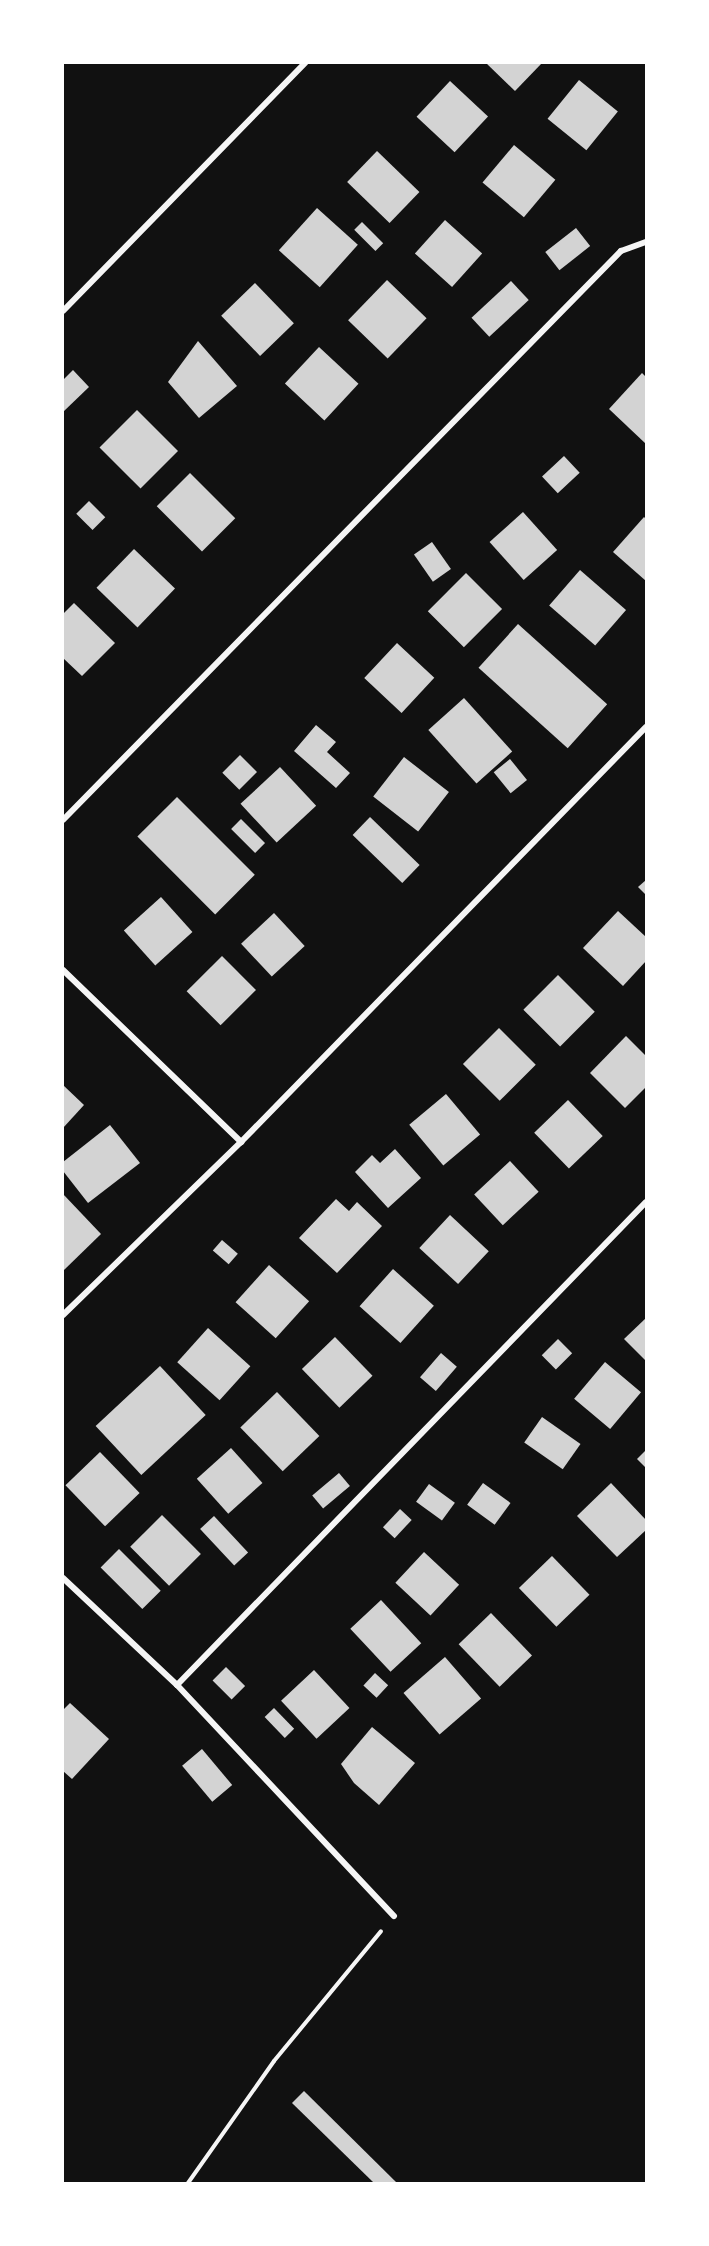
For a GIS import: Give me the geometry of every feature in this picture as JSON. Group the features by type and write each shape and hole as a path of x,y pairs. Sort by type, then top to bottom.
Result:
{"street":[{"path":"63,311 305,63"},
{"path":"63,820 621,251 646,242"},
{"path":"63,1315 240,1142 646,727"},
{"path":"63,970 240,1142"},
{"path":"177,1685 646,1202"},
{"path":"63,1578 177,1685 394,1916"}],"path":[{"path":"188,2183 274,2061 394,1916"}],"building":[{"path":"486,63 542,63 515,91"},
{"path":"579,80 618,111 586,150 548,119"},
{"path":"450,81 488,116 455,152 417,117"},
{"path":"514,145 555,180 524,217 483,183"},
{"path":"377,151 419,192 390,223 347,182"},
{"path":"317,208 358,245 320,287 279,250"},
{"path":"445,220 482,253 452,287 415,253"},
{"path":"362,222 383,243 375,251 354,230"},
{"path":"576,228 590,246 559,270 545,252"},
{"path":"387,280 427,318 388,358 348,320"},
{"path":"511,281 529,300 489,337 472,318"},
{"path":"255,283 294,323 260,356 221,316"},
{"path":"198,341 237,386 199,418 168,382"},
{"path":"319,347 358,384 324,420 285,384"},
{"path":"73,370 89,387 63,412 63,380"},
{"path":"642,373 646,377 646,444 609,409"},
{"path":"137,410 178,451 141,488 100,447"},
{"path":"564,456 580,473 558,493 542,476"},
{"path":"190,473 235,518 202,551 157,506"},
{"path":"89,501 105,517 93,530 76,514"},
{"path":"523,512 557,550 524,580 490,542"},
{"path":"644,517 646,519 646,581 613,552"},
{"path":"432,542 451,569 433,582 414,555"},
{"path":"134,549 175,589 137,627 96,588"},
{"path":"580,570 626,610 595,645 549,605"},
{"path":"466,573 502,609 464,647 428,611"},
{"path":"74,603 115,643 82,676 63,658 63,614"},
{"path":"518,624 607,704 568,748 479,668"},
{"path":"397,643 434,678 402,713 364,678"},
{"path":"464,698 512,752 477,784 428,730"},
{"path":"316,725 336,742 327,752 350,773 336,788 294,751"},
{"path":"240,755 257,772 239,790 222,773"},
{"path":"404,757 449,792 418,831 373,796"},
{"path":"510,759 527,780 511,793 494,772"},
{"path":"280,767 316,806 277,843 241,804"},
{"path":"177,797 255,875 215,914 137,837"},
{"path":"370,817 420,865 402,883 353,835"},
{"path":"241,819 265,843 255,853 231,829"},
{"path":"646,880 646,895 638,887"},
{"path":"161,897 192,932 155,965 124,930"},
{"path":"618,911 646,937 646,961 623,986 583,948"},
{"path":"274,913 305,946 272,977 241,944"},
{"path":"222,956 256,990 221,1025 187,991"},
{"path":"558,975 595,1012 560,1046 523,1010"},
{"path":"499,1028 536,1065 500,1101 463,1064"},
{"path":"626,1036 646,1056 646,1087 625,1108 590,1073"},
{"path":"63,1085 84,1105 63,1128"},
{"path":"446,1094 480,1135 443,1165 409,1125"},
{"path":"568,1100 603,1136 569,1169 534,1133"},
{"path":"110,1125 140,1163 88,1203 63,1171 63,1162"},
{"path":"395,1149 421,1178 388,1208 355,1172 372,1155 380,1163"},
{"path":"510,1161 539,1192 503,1225 474,1194"},
{"path":"63,1194 101,1234 63,1271"},
{"path":"336,1199 349,1211 357,1202 382,1226 337,1273 299,1238"},
{"path":"450,1215 489,1251 458,1284 419,1248"},
{"path":"222,1240 238,1254 229,1264 213,1251"},
{"path":"269,1265 309,1301 276,1338 236,1302"},
{"path":"393,1269 434,1306 400,1343 360,1306"},
{"path":"646,1318 646,1361 624,1339"},
{"path":"208,1328 250,1366 220,1400 177,1362"},
{"path":"335,1337 373,1376 339,1408 302,1369"},
{"path":"558,1339 572,1353 556,1369 542,1355"},
{"path":"441,1353 457,1367 436,1391 420,1377"},
{"path":"605,1362 641,1392 610,1429 574,1399"},
{"path":"160,1366 206,1415 141,1475 96,1426"},
{"path":"277,1392 319,1436 283,1471 240,1427"},
{"path":"542,1417 581,1444 563,1469 524,1442"},
{"path":"231,1448 262,1483 228,1514 197,1479"},
{"path":"646,1450 646,1468 637,1459"},
{"path":"100,1452 140,1493 105,1526 65,1485"},
{"path":"339,1473 350,1486 323,1509 312,1495"},
{"path":"483,1483 511,1503 495,1525 467,1505"},
{"path":"611,1483 646,1520 646,1530 617,1557 577,1516"},
{"path":"429,1484 455,1503 442,1521 416,1502"},
{"path":"400,1509 412,1520 395,1538 383,1527"},
{"path":"162,1515 201,1554 169,1586 130,1547"},
{"path":"214,1516 248,1553 234,1566 200,1529"},
{"path":"119,1549 161,1591 142,1609 101,1567"},
{"path":"424,1552 459,1585 430,1615 395,1583"},
{"path":"552,1556 590,1595 556,1627 519,1588"},
{"path":"381,1600 421,1643 391,1672 350,1629"},
{"path":"491,1613 532,1655 500,1687 459,1644"},
{"path":"445,1657 481,1699 440,1735 403,1693"},
{"path":"226,1667 245,1686 232,1700 213,1680"},
{"path":"314,1670 349,1708 317,1739 281,1701"},
{"path":"375,1673 388,1685 377,1698 363,1685"},
{"path":"70,1703 109,1739 72,1779 63,1771 63,1710"},
{"path":"274,1708 294,1729 285,1738 265,1717"},
{"path":"372,1727 415,1763 379,1805 354,1783 341,1764"},
{"path":"202,1749 232,1785 212,1802 182,1766"},
{"path":"304,2091 397,2183 374,2183 292,2103"}]}
